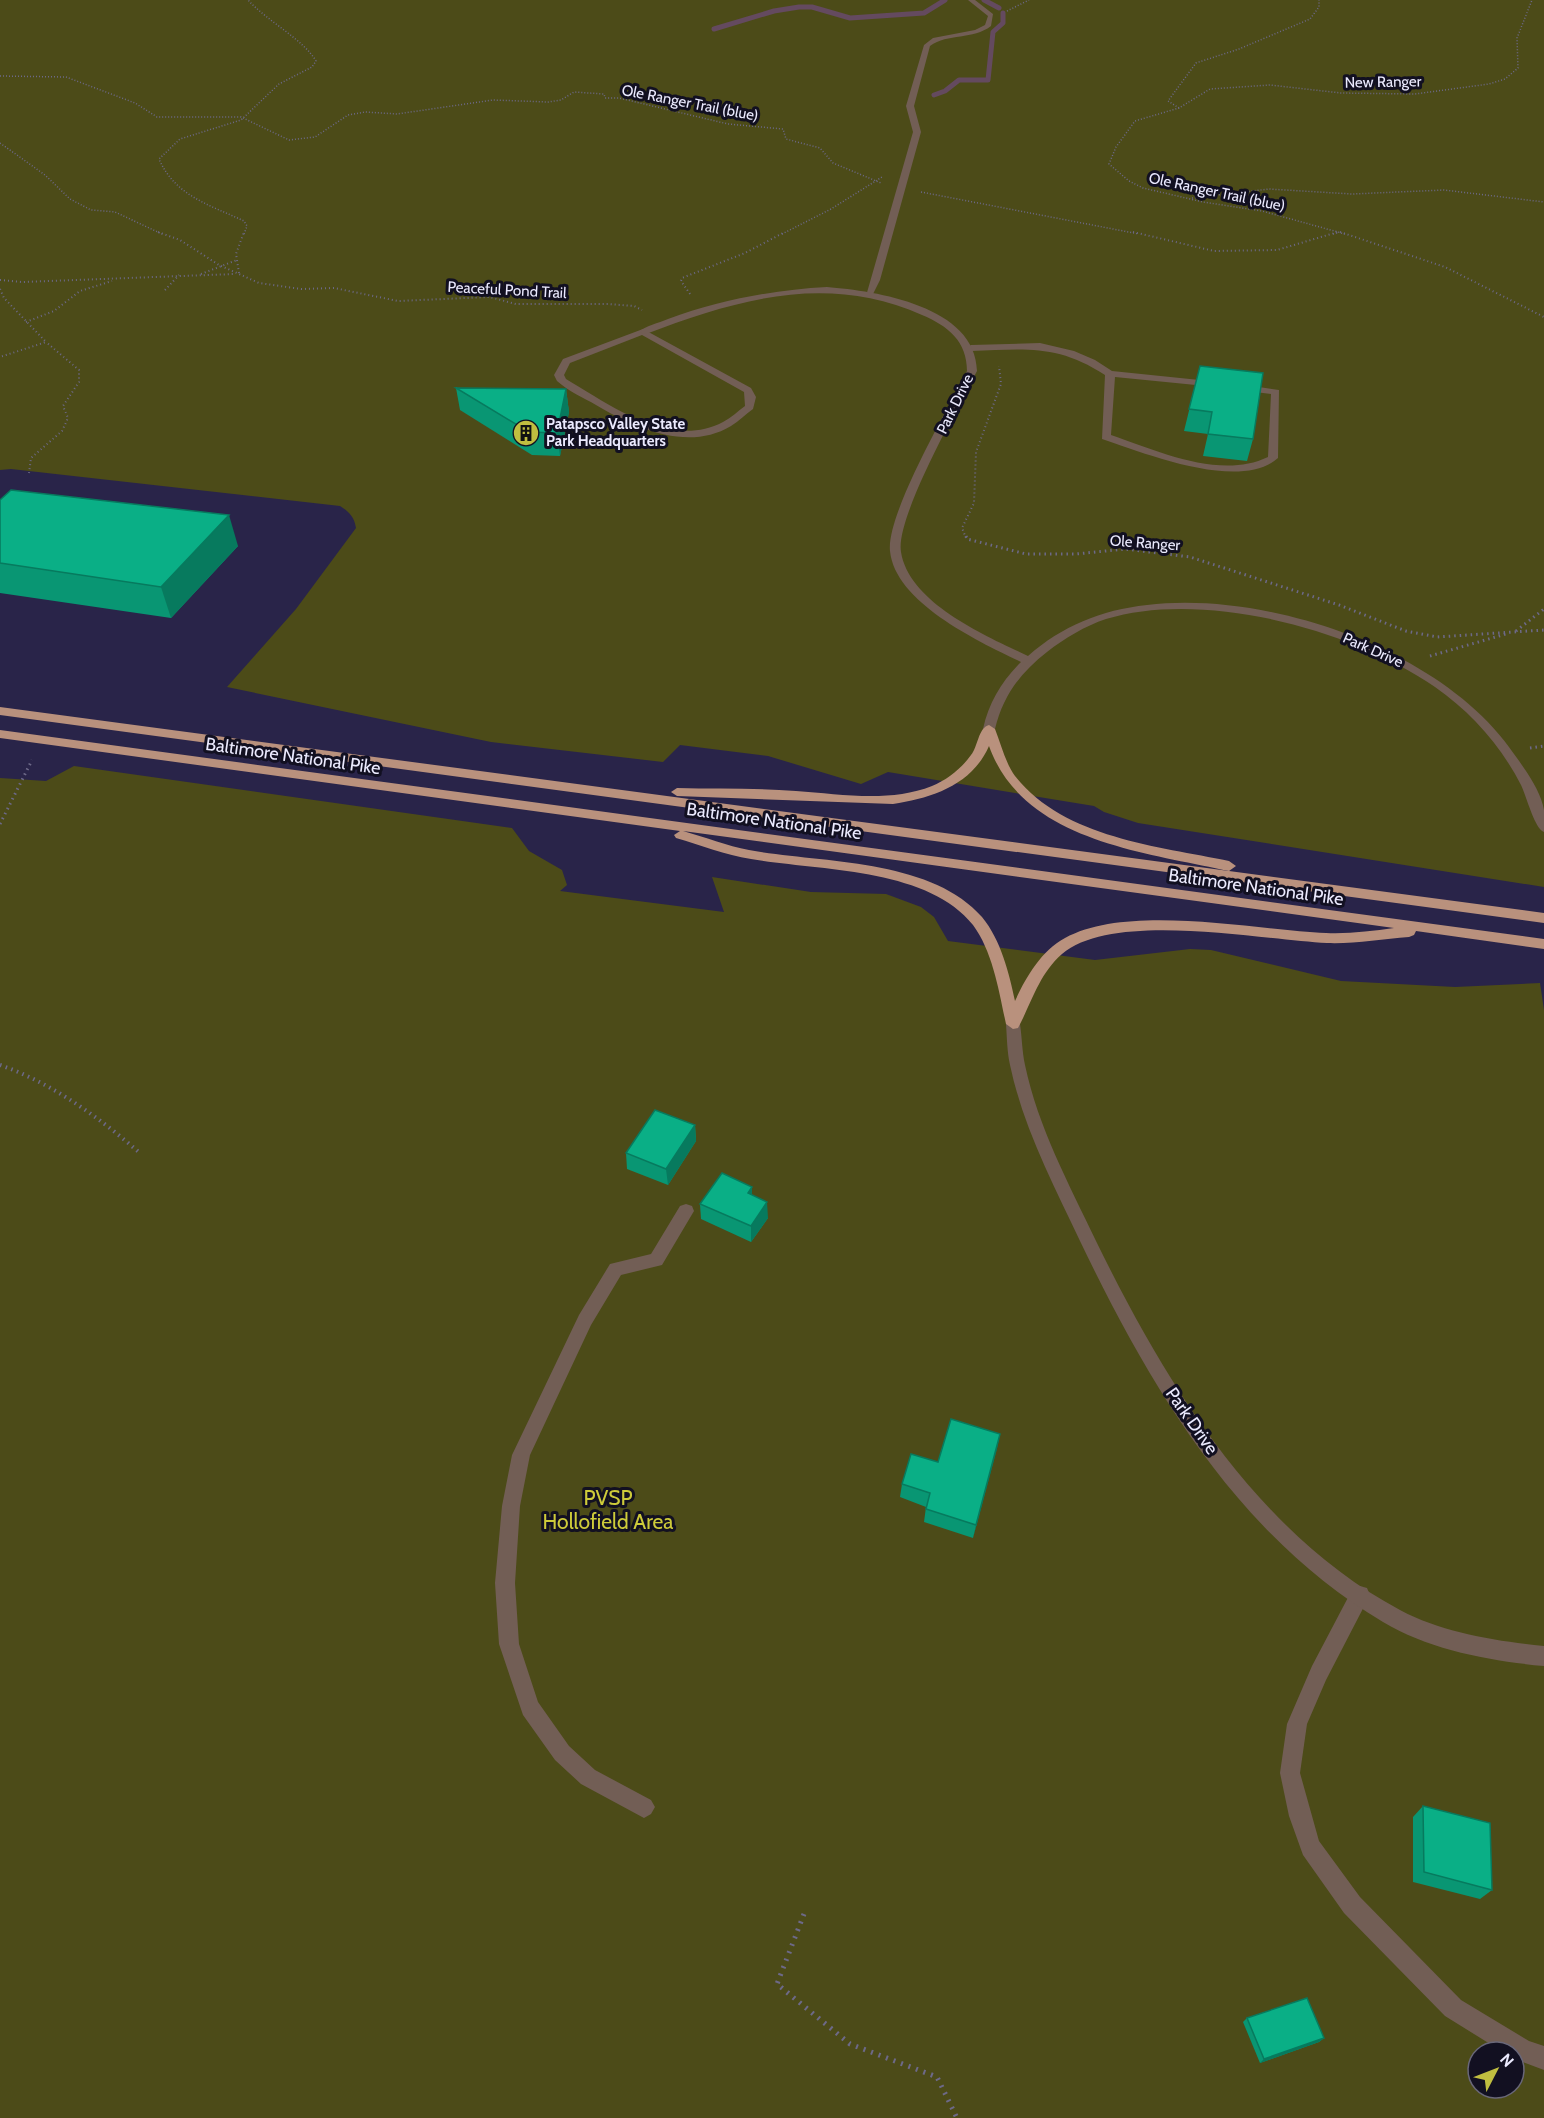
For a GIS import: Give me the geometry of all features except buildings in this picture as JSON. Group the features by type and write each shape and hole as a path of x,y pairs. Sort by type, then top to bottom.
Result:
{"main road":[{"name":"Baltimore National Pike","path":"0,711 1544,918"},
{"path":"599,790 796,795 857,800 919,796 944,786 959,776 977,757 989,729"},
{"path":"989,729 998,756 1011,778 1035,803 1077,828 1317,886"},
{"name":"Baltimore National Pike","path":"0,734 1544,944"},
{"path":"632,820 748,854 896,877 936,888 960,903 978,921 1003,981 1013,1024"},
{"path":"1013,1024 1029,983 1054,954 1080,937 1118,928 1177,927 1330,938 1439,930"}],"street":[{"path":"869,294 876,279 917,132 910,106 927,45 935,39 977,32 988,26 991,15 971,0"},
{"name":"Park Drive","path":"643,332 748,390 751,398 750,407 741,416 705,431 686,434 664,433 643,427 562,381 559,375 566,361 702,309 748,296 795,290 869,294 927,313 955,330 971,348 972,371 900,517 895,549 907,579 934,606 972,632 1029,661"},
{"path":"971,348 1040,346 1071,352 1110,374 1276,392 1273,458 1264,465 1247,469 1210,466 1149,452 1106,437 1110,374"},
{"name":"Park Drive","path":"989,729 999,695 1029,661 1069,632 1108,615 1144,609 1232,610 1308,627 1369,646 1405,663 1466,706 1508,751 1525,777 1544,828"},
{"name":"Park Drive","path":"1013,1024 1017,1065 1034,1116 1110,1287 1149,1356 1199,1436 1280,1532 1337,1581 1392,1617 1456,1641 1516,1654 1544,1656"},
{"path":"644,1807 588,1777 562,1753 530,1708 509,1644 506,1572 511,1506 521,1455 585,1320 616,1269 656,1260 686,1210"},
{"path":"1360,1595 1319,1672 1297,1724 1290,1773 1300,1816 1311,1847 1352,1905 1453,2008 1523,2051 1544,2058"}],"path":[{"path":"239,273 236,254 247,226 244,220 192,199 178,189 163,172 159,159 180,139 195,132 228,125 243,118 279,84 312,67 316,61 311,52 262,16 248,0"},
{"path":"1179,108 1168,100 1196,63 1208,57 1239,49 1310,19 1319,7 1318,0"},
{"name":"New Ranger","path":"1179,108 1210,89 1247,85 1374,94 1415,94 1489,84 1505,79 1518,68 1516,38 1532,0"},
{"name":"Ole Ranger Trail (blue)","path":"0,76 66,76 135,103 157,117 214,115 243,118 290,140 315,137 348,115 365,112 397,114 493,100 548,102 561,100 574,92 604,94 605,98 618,98 728,124 783,129 786,140 820,147 833,163 873,181 900,188 1083,220 1214,251 1277,250 1339,232"},
{"name":"Ole Ranger Trail (blue)","path":"1179,108 1135,121 1116,147 1109,164 1129,181 1143,188 1188,199 1262,212 1339,232 1445,267 1544,317"},
{"name":"Peaceful Pond Trail","path":"0,143 45,175 70,199 91,210 115,212 154,231 180,240 219,265 259,283 276,287 334,288 398,301 489,297 516,304 634,306 667,322"},
{"path":"702,309 685,289 682,278 745,253 831,209 873,181 909,162"},
{"path":"1188,199 1269,189 1352,194 1444,190 1544,202"},
{"path":"200,275 219,265 237,260"},
{"name":"Peaceful Pond Trail","path":"0,279 22,282 239,273"},
{"path":"165,290 179,275"},
{"path":"26,322 54,311 80,291 118,279"},
{"path":"0,289 4,298 26,322 79,370 79,382 63,406 68,418 62,431 31,458 29,473"},
{"path":"0,357 46,342"},
{"name":"Ole Ranger","path":"985,347 999,364 1001,384 981,432 976,452 974,503 962,528 967,539 1026,554 1076,554 1125,549 1190,556 1231,572 1338,605 1406,631 1437,637 1516,631"},
{"path":"1516,631 1544,609"},
{"path":"1405,663 1516,631 1544,630"},
{"path":"0,825 41,740"},
{"path":"0,1065 31,1078 123,1137 141,1154"},
{"path":"804,1914 777,1984 850,2044 937,2077 957,2118"}],"green space":[{"path":"0,0 1544,0 1544,887 1138,823 1104,812 1094,806 888,772 861,784 768,756 680,745 663,762 491,742 227,687 296,609 356,528 354,520 340,506 11,469 0,470"},
{"name":"PVSP Hollofield Area","path":"74,766 512,828 529,851 562,870 567,885 560,891 724,912 712,877 811,892 886,894 921,907 934,917 948,941 1095,960 1190,949 1211,950 1341,981 1455,987 1540,983 1544,1010 1544,2118 0,2118 0,778 46,781"}],"waterway":[{"path":"714,29 774,11 799,7 812,7 850,18 924,13 945,0"},
{"path":"984,0 999,8"},
{"path":"934,95 945,91 959,80 988,80 993,32 1003,23 1003,13"}],"place":[{"name":"Patapsco Valley State Park Headquarters","path":"526,433"}]}
